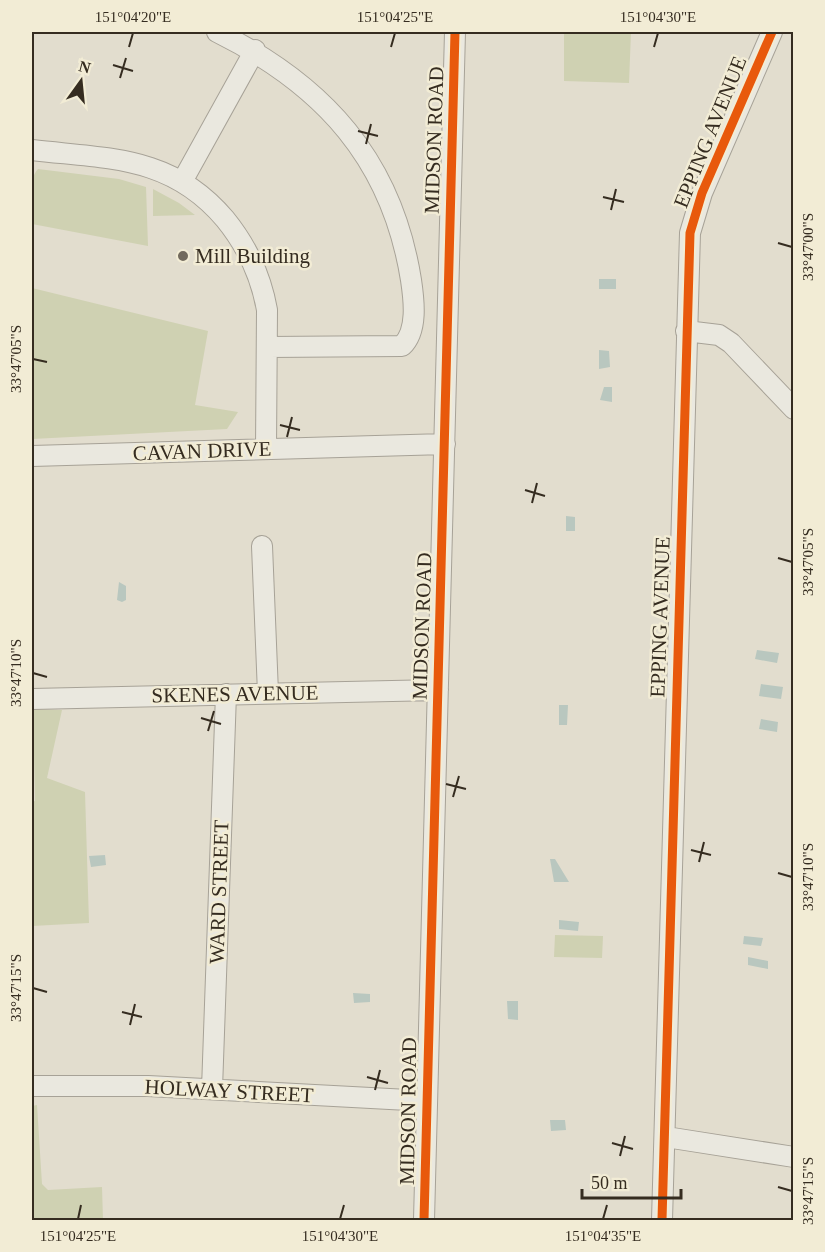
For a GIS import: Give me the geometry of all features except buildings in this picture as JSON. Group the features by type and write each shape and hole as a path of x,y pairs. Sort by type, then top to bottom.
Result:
{"street":[{"path":"217,32 255,50 308,88 357,142 383,183 406,249 411,286 412,331 402,346 268,347"},
{"name":"MIDSON ROAD","path":"424,1221 455,32"},
{"name":"EPPING AVENUE","path":"662,1221 689,243 694,212 772,32"},
{"path":"183,180 255,50"},
{"path":"32,150 134,163 183,180 218,210 251,258 263,288 267,310 268,347 266,448"},
{"path":"687,331 719,335 731,344 794,409"},
{"name":"CAVAN DRIVE","path":"32,456 445,444"},
{"path":"262,546 268,693"},
{"name":"SKENES AVENUE","path":"32,699 438,690"},
{"name":"WARD STREET","path":"212,1089 226,694"},
{"name":"HOLWAY STREET","path":"32,1086 212,1089 427,1101"},
{"path":"666,1137 794,1157"}],"green space":[{"path":"564,32 631,32 629,83 564,81"},
{"path":"38,169 119,179 146,187 148,246 32,224 31,187"},
{"path":"153,189 179,203 195,215 153,216"},
{"path":"32,288 208,331 195,405 238,412 227,429 32,439"},
{"path":"33,709 62,710 47,778 85,792 89,923 32,926 32,802 35,801"},
{"path":"555,935 603,936 602,958 554,957"},
{"path":"37,1105 42,1184 48,1190 102,1187 103,1220 32,1220 32,1106"}],"shaded area":[{"path":"599,279 616,279 616,289 599,289"},
{"path":"599,350 609,351 610,367 599,369"},
{"path":"604,387 612,387 612,402 600,400"},
{"path":"566,516 575,517 575,531 566,531"},
{"path":"119,582 126,586 126,600 122,602 117,600"},
{"path":"757,650 779,653 777,663 755,659"},
{"path":"761,684 783,687 781,699 759,696"},
{"path":"559,705 568,705 567,725 559,725"},
{"path":"761,719 778,722 777,732 759,729"},
{"path":"105,855 106,865 91,867 89,856"},
{"path":"550,859 555,859 569,882 554,882"},
{"path":"559,920 579,922 578,931 559,929"},
{"path":"744,936 763,938 761,946 743,944"},
{"path":"748,957 768,961 768,969 748,965"},
{"path":"353,993 370,994 370,1002 354,1003"},
{"path":"507,1001 518,1001 518,1020 508,1019"},
{"path":"550,1120 565,1120 566,1130 551,1131"}],"cycle path":[{"path":"424,1220 455,32"},
{"path":"662,1220 690,233 702,193 772,32"}],"place":[{"name":"Mill Building","path":"183,256"}]}
